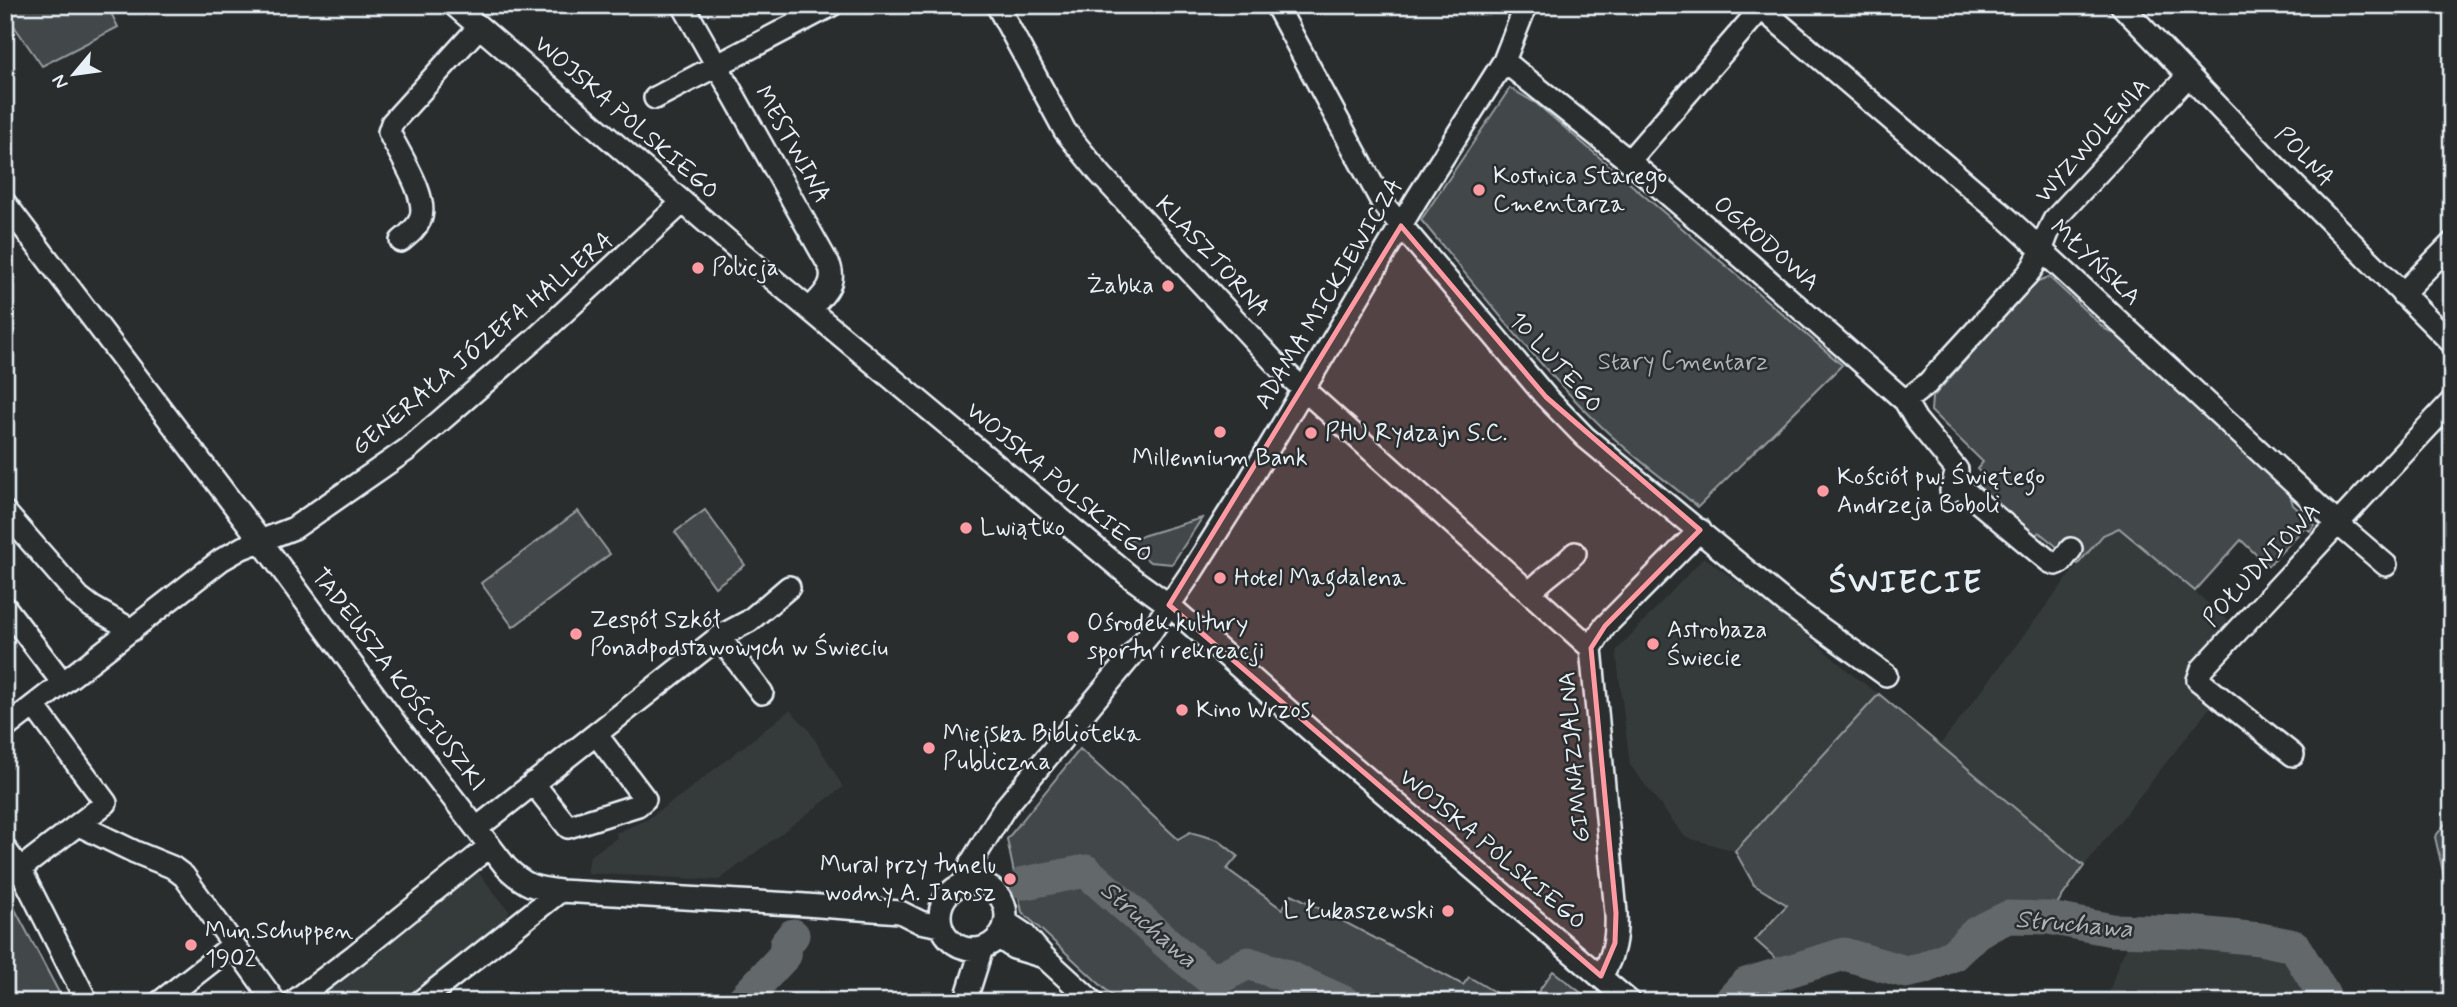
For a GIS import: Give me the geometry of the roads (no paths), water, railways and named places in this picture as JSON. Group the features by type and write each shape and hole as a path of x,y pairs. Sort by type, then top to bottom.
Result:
{"street":[{"name":"WOJSKA POLSKIEGO","path":"454,5 810,309 1133,579 1168,605 1630,1002"},
{"name":"MESTWINA","path":"684,5 831,271 829,288 810,309"},
{"path":"655,98 832,5"},
{"name":"KLASZTORNA","path":"997,5 1065,131 1082,154 1270,358 1591,648"},
{"name":"10 LUTEGO","path":"1276,5 1383,204 1565,417 1585,437 1786,603 1886,675"},
{"name":"ADAMA MICKIEWICZA","path":"967,883 971,863 1004,808 1148,636 1248,483 1401,226 1504,61 1526,5"},
{"name":"POLNA","path":"2122,5 2188,76 2452,343"},
{"path":"1629,161 1763,7"},
{"name":"MŁYŃSKA","path":"1763,7 2008,219 2337,523 2386,565"},
{"path":"401,241 421,218 422,206 420,194 389,132 392,122 480,27"},
{"name":"OGRODOWA","path":"1504,61 1629,161 1905,401 1916,420 1958,470 1953,487 2050,562 2061,562 2071,549"},
{"name":"WYZWOLENIA","path":"1905,401 1927,384 2010,294 2036,264 2045,236 2054,220 2188,76"},
{"name":"GENERAŁA JÓZEFA HALLERA","path":"5,728 221,560 242,548 294,528 408,449 536,339 683,202"},
{"name":"TADEUSZA KOŚCIUSZKI","path":"5,203 398,727 506,867 522,882 536,888 560,891 900,912 922,905 941,916"},
{"path":"2402,294 2452,243"},
{"name":"POŁUDNIOWA","path":"2293,755 2199,680 2202,669 2452,401"},
{"path":"5,512 79,597 132,630"},
{"name":"GIMNAZJALNA","path":"1601,976 1608,965 1615,943 1616,913 1591,648 1605,626 1700,530"},
{"path":"1530,593 1540,580 1565,564 1575,553"},
{"path":"477,828 719,637 749,621 789,587"},
{"path":"5,607 63,684"},
{"path":"719,637 762,693"},
{"path":"12,872 106,803 34,706"},
{"path":"533,783 568,827 638,805 645,799 596,734"},
{"path":"79,825 172,867 184,876 275,1002"},
{"path":"985,842 990,888"},
{"path":"293,1002 490,846"},
{"path":"5,849 12,872 87,1002"},
{"path":"966,1000 987,939 1005,908 1000,897 979,883 967,883 951,891 941,916 945,935 987,939 1044,957 1093,1002"},
{"path":"420,1002 560,891"},
{"path":"160,1002 233,945"}],"waterway":[{"name":"Struchawa","path":"1025,883 1086,871 1213,981 1248,963 1284,975 1344,1002"},
{"name":"Struchawa","path":"1732,999 1746,984 1844,954 1906,972 1924,968 1953,955 1977,932 2008,917 2049,918 2112,930 2189,932 2260,939 2294,946 2328,1002"},
{"name":"Struchawa","path":"741,1002 785,955 786,944 793,935"}],"place":[{"name":"Kostnica Starego Cmentarza","path":"1479,190"},
{"name":"Policja","path":"698,268"},
{"name":"Żabka","path":"1168,286"},
{"name":"Millennium Bank","path":"1220,432"},
{"name":"PHU Rydzajn S.C.","path":"1311,433"},
{"name":"Kościół pw. Świętego Andrzeja Boboli","path":"1823,491"},
{"name":"Lwiątko","path":"966,528"},
{"name":"Hotel Magdalena","path":"1220,578"},
{"name":"Zespół Szkół Ponadpodstawowych w Świeciu","path":"576,634"},
{"name":"Ośrodek kultury sportu i rekreacji","path":"1073,637"},
{"name":"Astrobaza Świecie","path":"1653,644"},
{"name":"Kino Wrzos","path":"1182,710"},
{"name":"Miejska Biblioteka Publiczna","path":"929,748"},
{"name":"Mural przy tunelu wodny A. Jarosz","path":"1010,879"},
{"name":"L Łukaszewski","path":"1448,911"},
{"name":"Mun.Schuppen 1902","path":"191,945"}],"district":[{"name":"ŚWIECIE","path":"1906,583"}],"park label":[{"name":"Stary Cmentarz","path":"1683,362"}]}
